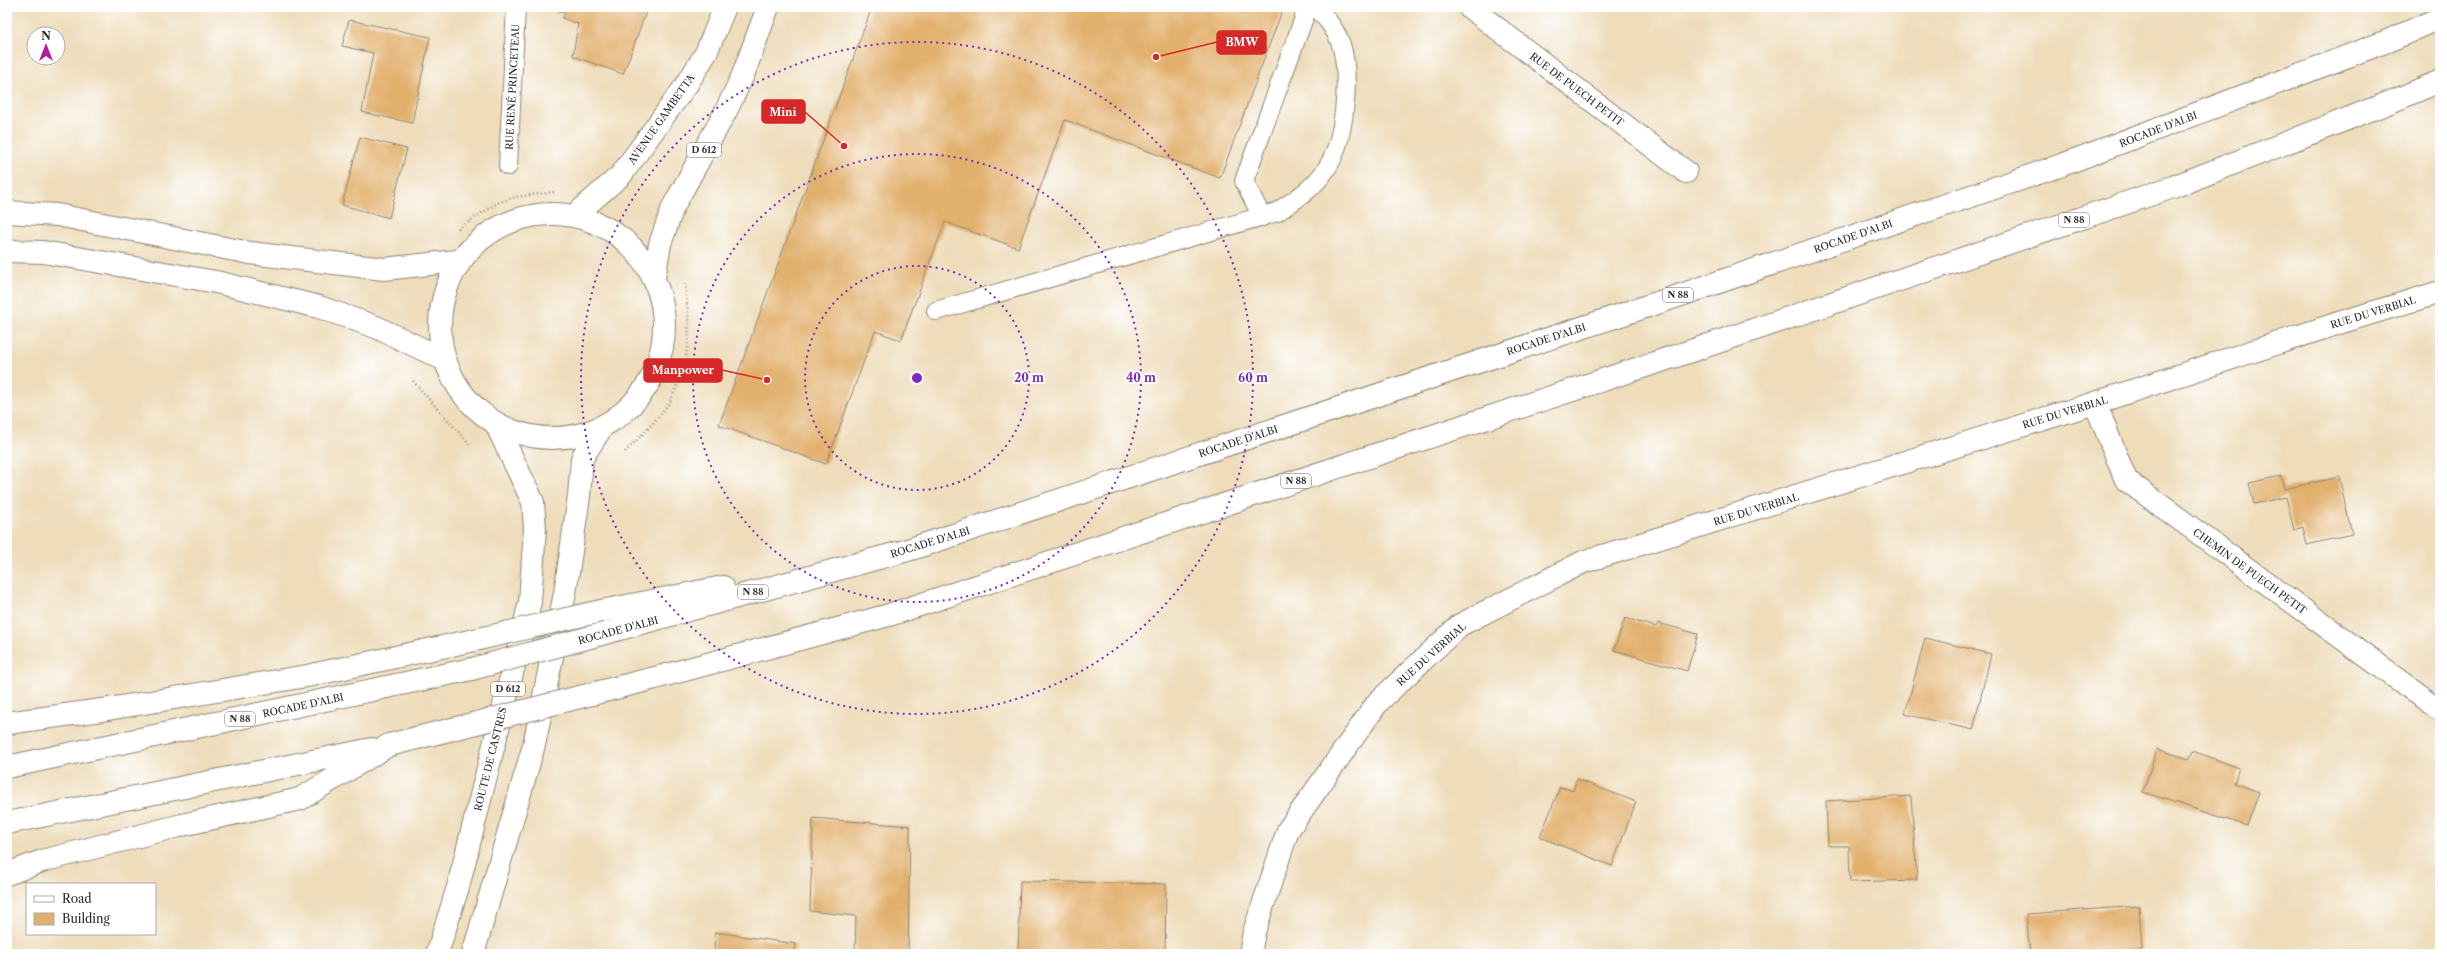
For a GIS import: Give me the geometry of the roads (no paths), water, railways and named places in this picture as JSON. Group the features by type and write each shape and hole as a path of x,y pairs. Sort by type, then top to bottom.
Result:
{"main road":[{"name":"AVENUE GAMBETTA","path":"575,215 621,175 668,110 706,53 726,7"},
{"name":"RUE DE PUECH PETIT","path":"1469,7 1686,172"},
{"name":"D 612","path":"654,277 660,244 673,207 726,111 743,75 767,8"},
{"name":"ROCADE D'ALBI","path":"7,767 472,669 908,550 1657,302 2062,165 2390,40 2440,18"},
{"name":"N 88","path":"7,823 389,745 655,678 889,615 1703,347 2173,187 2394,101 2440,81"},
{"path":"7,212 58,215 250,253 384,269 457,261"},
{"path":"542,214 575,215 611,230 638,253 654,277 664,315 662,354 653,378 629,410 602,427 565,439 535,438 498,426 467,402 443,359 438,330 443,292 457,261 486,235 504,224 542,214"},
{"path":"7,251 43,252 216,282 319,307 376,327 443,359"},
{"name":"RUE DU VERBIAL","path":"1250,954 1254,932 1288,830 1378,702 1460,625 1583,562 2095,403 2342,322 2440,292"},
{"name":"CHEMIN DE PUECH PETIT","path":"2095,403 2126,480 2440,710"},
{"name":"ROUTE DE CASTRES","path":"437,954 458,887 530,602 535,529 534,502 498,426"},
{"path":"473,954 534,745 565,593 579,496 582,458 602,427"},
{"path":"7,723 102,710 306,676 602,612 908,550"},
{"path":"7,874 42,861 160,830 300,799 389,745"}],"lane":[{"name":"RUE RENÉ PRINCETEAU","path":"508,166 516,7"},
{"path":"1262,216 1244,181 1308,7"},
{"path":"936,311 1278,212 1307,193 1328,167 1345,109 1346,75 1342,48 1330,22 1316,7"}],"place":[{"name":"BMW","path":"1156,57"},
{"name":"Mini","path":"844,146"},
{"name":"Manpower","path":"767,380"}]}
